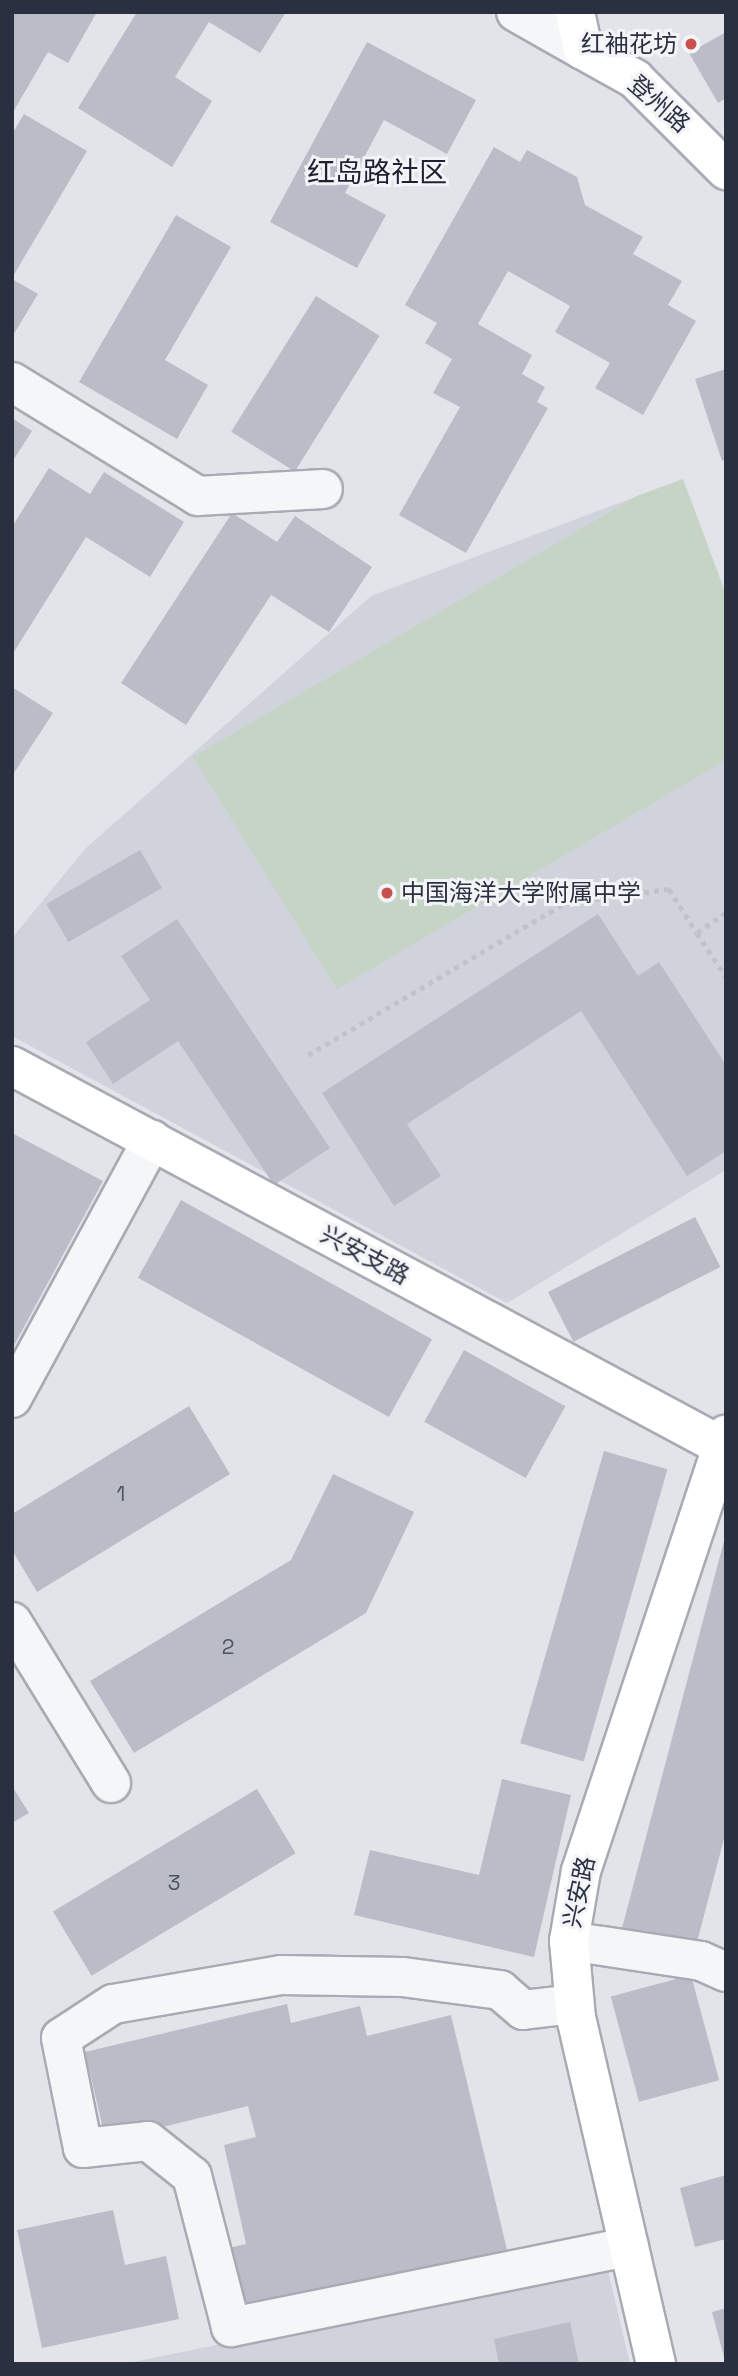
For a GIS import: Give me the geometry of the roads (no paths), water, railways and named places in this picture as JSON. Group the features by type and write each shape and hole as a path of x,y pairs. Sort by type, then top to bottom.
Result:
{"street":[{"path":"516,12 583,50"},
{"path":"575,12 583,50"},
{"name":"登州路","path":"583,50 635,79 726,170"},
{"path":"12,383 198,496 323,489"},
{"name":"兴安支路","path":"12,1066 722,1439"},
{"path":"12,1398 152,1140"},
{"name":"兴安路","path":"656,2364 574,2004 569,1941 580,1871 722,1439"},
{"path":"12,1622 111,1783"},
{"path":"569,1941 701,1961 726,1972"},
{"path":"574,2004 523,2010 500,1990 402,1978 281,1975 113,2004 61,2038 83,2148 148,2141 192,2176 231,2328 629,2247"}],"place":[{"name":"红袖花坊","path":"691,44"},
{"name":"中国海洋大学附属中学","path":"387,893"}],"district":[{"name":"红岛路社区","path":"377,172"}]}
